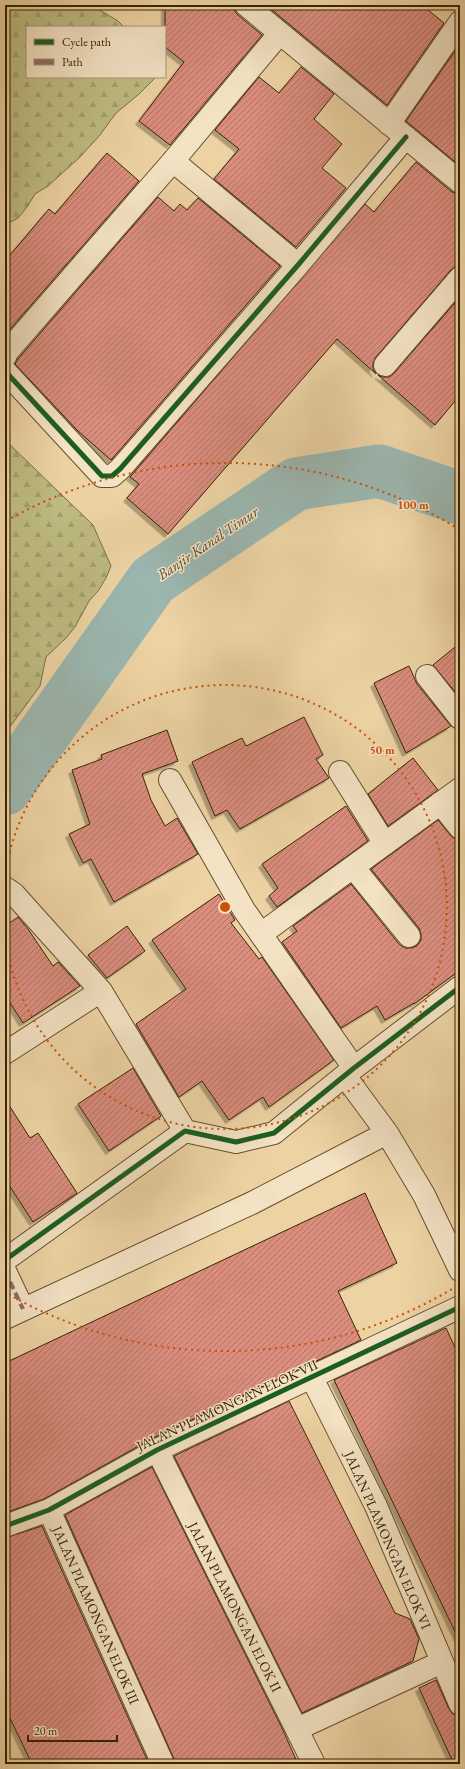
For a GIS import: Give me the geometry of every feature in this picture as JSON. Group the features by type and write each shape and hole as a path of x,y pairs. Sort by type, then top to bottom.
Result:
{"street":[{"path":"246,5 460,182"},
{"path":"5,371 102,476 112,476 120,469 298,265 398,130 460,22"},
{"path":"5,357 7,352 174,161 280,33"},
{"path":"174,161 298,265"},
{"path":"385,365 460,278"},
{"path":"427,676 460,718"},
{"path":"340,772 385,844"},
{"path":"170,780 244,910 350,1072 424,1195 460,1270"},
{"path":"261,934 460,789"},
{"path":"440,803 460,828"},
{"path":"353,867 409,936"},
{"path":"5,888 14,894 101,991 184,1130 236,1142 274,1133 460,987"},
{"path":"5,1053 101,991"},
{"path":"5,1260 184,1130"},
{"path":"5,1271 14,1314 252,1203 387,1133"},
{"name":"JALAN PLAMONGAN ELOK VII","path":"5,1526 48,1510 157,1450 460,1307"},
{"name":"JALAN PLAMONGAN ELOK VI","path":"312,1378 376,1506 460,1704"},
{"name":"JALAN PLAMONGAN ELOK II","path":"157,1450 314,1764"},
{"name":"JALAN PLAMONGAN ELOK III","path":"48,1510 163,1764"},
{"path":"297,1729 442,1662"}],"green space":[{"path":"5,5 91,5 118,21 123,26 26,26 26,78 155,78 138,95 116,113 100,135 80,157 48,186 35,194 18,218 5,225"},
{"path":"5,440 93,525 111,566 106,578 98,591 89,601 75,627 46,657 40,686 9,728 5,731"}],"building":[{"path":"165,5 234,5 234,10 238,15 262,35 170,145 139,121 184,62 166,48"},
{"path":"266,5 422,5 444,23 387,105"},
{"path":"460,44 460,166 406,121"},
{"path":"301,67 334,94 314,119 342,144 322,168 346,188 296,247 214,179 239,149 215,130 259,77 279,93"},
{"path":"107,153 139,181 5,335 5,261 49,209 55,214"},
{"path":"416,162 452,192 460,194 460,266 456,266 451,270 376,357 373,363 373,369 376,374 337,339 168,534 127,498 139,484 130,477 365,204 374,212"},
{"path":"158,197 174,211 180,204 187,210 198,198 280,266 111,460 78,431 15,364"},
{"path":"460,297 460,395 435,425 378,375 389,377 394,373"},
{"path":"460,643 460,698 433,665"},
{"path":"409,666 417,684 451,726 406,753 374,683"},
{"path":"304,717 323,755 316,759 329,778 240,829 227,810 215,816 192,762 242,738 246,746"},
{"path":"167,730 178,761 142,774 151,800 165,826 177,818 198,854 114,902 91,859 83,863 69,834 90,824 72,770 102,759 101,755"},
{"path":"413,758 438,790 388,826 368,794"},
{"path":"346,806 368,841 277,907 269,896 278,888 262,864"},
{"path":"438,820 451,836 460,840 460,970 414,1004 385,1020 377,1006 341,1028 282,942 297,931 293,926 351,884 399,944 405,948 417,946 421,940 419,928 371,869"},
{"path":"219,894 235,920 231,923 259,959 262,957 334,1060 269,1107 263,1097 229,1120 202,1081 179,1097 136,1024 186,989 152,940"},
{"path":"18,917 53,966 58,962 80,986 23,1023 5,995 5,926"},
{"path":"127,926 145,951 107,978 88,955"},
{"path":"133,1068 161,1116 109,1151 78,1104"},
{"path":"5,1099 30,1138 38,1133 77,1193 33,1222 5,1179"},
{"path":"365,1193 397,1263 338,1291 361,1340 151,1439 44,1499 5,1513 5,1363"},
{"path":"446,1328 460,1358 460,1642 334,1380"},
{"path":"289,1401 395,1613 410,1619 419,1639 413,1661 302,1713 174,1456"},
{"path":"152,1467 282,1728 298,1764 175,1764 65,1515"},
{"path":"42,1526 149,1764 32,1764 5,1708 5,1538"},
{"path":"436,1680 449,1709 453,1714 460,1716 460,1764 454,1764 419,1688"}],"waterway":[{"name":"Banjir Kanal Timur","path":"5,789 153,580 296,484 379,471 460,498"}],"marked path":[{"path":"5,1271 23,1309"}],"cycle path":[{"path":"5,371 102,476 112,476 120,469 298,265 406,137"},
{"path":"5,1260 185,1131 236,1142 274,1133 354,1068 460,987"},
{"path":"5,1526 49,1510 157,1450 460,1307"}]}
